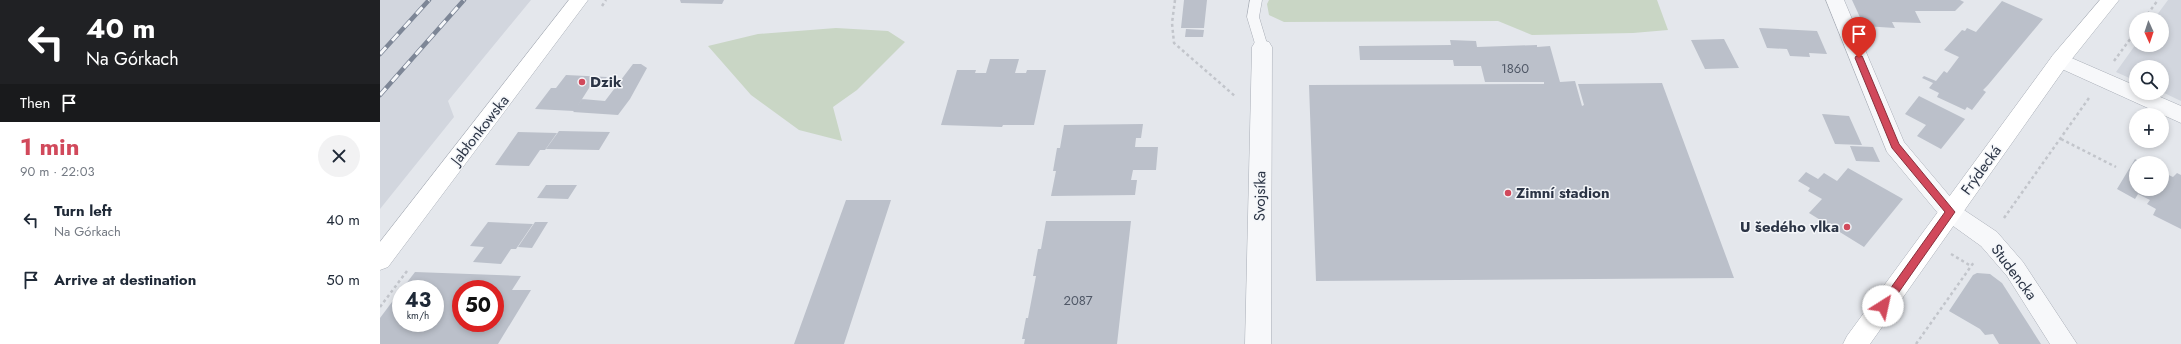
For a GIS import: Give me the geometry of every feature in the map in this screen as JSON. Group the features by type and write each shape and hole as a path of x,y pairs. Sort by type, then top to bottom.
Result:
{"main road":[{"name":"Jabłonkowska","path":"380,260 579,0"},
{"name":"Frýdecká","path":"1856,344 2060,60 2110,0"}],"street":[{"name":"Studencka","path":"1835,0 1895,146 1950,212 1989,239 2015,269 2064,344"},
{"name":"Svojsíka","path":"1258,344 1262,47"},
{"path":"2060,60 2181,115"}],"lane":[{"path":"1256,0 1253,17 1262,47"}],"path":[{"path":"1175,0 1172,23 1174,43 1261,118"},
{"path":"2149,12 2158,0"},
{"path":"1916,344 2129,40"},
{"path":"2061,139 2116,167"}],"shaded area":[{"path":"380,0 531,0 448,101 454,117 380,209"},
{"path":"2168,0 2181,0 2181,101 2169,95 2169,60 2129,60 2129,78 2116,72 2130,52 2169,52 2169,12 2159,12"}],"green space":[{"path":"1269,0 1657,0 1668,30 1633,33 1532,35 1498,21 1284,22 1269,15 1267,4"},
{"path":"836,28 888,31 905,42 857,90 833,107 842,141 799,130 751,95 708,46 758,34"}],"building":[{"path":"680,0 724,0 722,4 681,3"},
{"path":"1184,0 1207,0 1204,28 1181,28"},
{"path":"1852,0 1960,0 1964,2 1955,11 1915,11 1921,23 1892,22 1895,28 1864,26"},
{"path":"2002,1 2043,19 1983,90 1986,92 1972,110 1967,107 1965,110 1937,97 1939,93 1929,88 1933,83 1922,78 1924,76 1936,81 1944,71 1947,73 1959,57 1944,50 1962,30 1965,31 1967,28 1976,32"},
{"path":"1759,28 1817,31 1827,54 1809,53 1810,57 1790,56 1787,49 1767,48"},
{"path":"1186,29 1204,30 1203,37 1185,37"},
{"path":"1724,39 1739,68 1705,69 1691,40"},
{"name":"Zimní stadion","path":"1450,40 1476,41 1477,47 1550,46 1560,82 1575,81 1582,106 1584,105 1578,84 1662,83 1734,278 1316,281 1309,85 1544,84 1544,82 1485,82 1481,66 1454,66 1453,60 1360,60 1359,46 1451,45"},
{"path":"990,59 1019,59 1015,73 1026,73 1027,70 1046,70 1034,125 1003,125 1002,127 941,125 957,70 976,70 975,73 986,73"},
{"path":"633,64 641,64 647,68 630,99 618,115 535,109 551,88 556,88 566,75 607,77 601,85 591,85 582,99 605,101"},
{"path":"1919,96 1965,119 1941,149 1917,136 1926,125 1905,114"},
{"path":"1822,114 1849,116 1862,145 1835,144"},
{"path":"1143,124 1141,138 1136,138 1135,147 1158,147 1156,170 1133,170 1131,180 1137,180 1135,195 1051,196 1056,171 1053,171 1057,148 1060,148 1064,125"},
{"path":"559,131 610,132 599,150 546,149"},
{"path":"518,132 557,133 545,150 540,150 529,166 495,165"},
{"path":"1850,146 1873,147 1880,162 1856,161"},
{"path":"1848,168 1903,199 1864,247 1809,213 1822,199 1808,191 1810,188 1798,181 1806,172 1818,179 1824,173 1837,181"},
{"path":"2129,169 2129,196 2117,189"},
{"path":"2177,173 2181,175 2181,229 2153,215 2156,209 2147,204 2150,200 2142,196 2169,196 2169,175 2173,177"},
{"path":"546,185 577,185 568,199 537,198"},
{"path":"2130,196 2137,196 2135,199"},
{"path":"846,200 891,200 844,344 794,344"},
{"path":"1046,221 1131,221 1117,344 1024,344 1025,339 1022,339 1026,318 1028,318 1036,276 1033,276 1038,249 1041,249"},
{"path":"488,222 533,224 516,249 511,249 501,264 473,262 484,247 470,246"},
{"path":"535,222 548,222 532,248 518,247"},
{"path":"415,272 521,276 512,290 531,290 498,344 380,344 380,318 392,302 392,332 444,332 444,280 409,280"},
{"path":"1977,273 1990,274 2002,283 2041,344 1999,344 1993,334 1985,335 1980,329 1949,311 1973,275"}],"railway":[{"path":"380,54 429,0"},
{"path":"380,95 464,0"}],"place":[{"name":"Dzik","path":"582,82"},
{"name":"Zimní stadion","path":"1508,193"},
{"name":"U šedého vlka","path":"1847,227"}],"route":[{"path":"1859,58 1895,146 1950,212 1883,306"}]}
